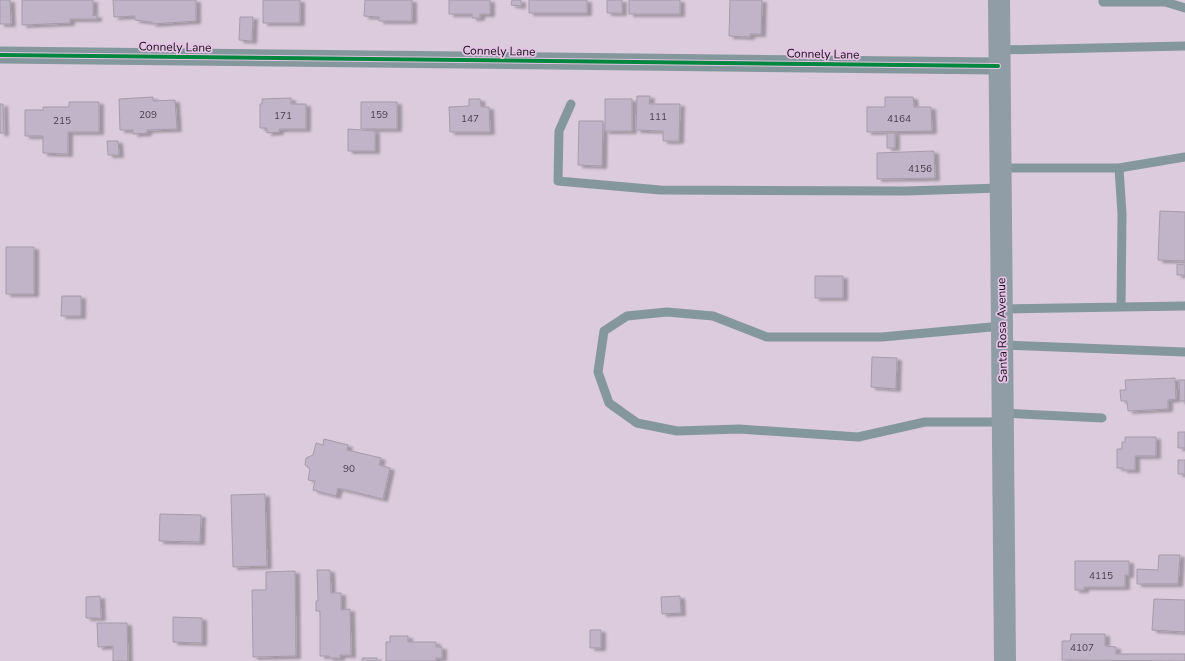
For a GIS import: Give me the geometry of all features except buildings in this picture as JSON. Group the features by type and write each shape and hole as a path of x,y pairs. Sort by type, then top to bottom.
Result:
{"main road":[{"name":"Santa Rosa Avenue","path":"999,0 998,58 1005,661"}],"street":[{"name":"Connely Lane","path":"0,55 998,58"}],"lane":[{"path":"1103,0 1103,2 1165,1 1185,8"},
{"path":"998,58 1185,46"},
{"path":"571,104 559,131 558,181 660,190 906,191 1000,178 1119,168 1185,157"},
{"path":"1119,168 1122,214 1121,307"},
{"path":"1102,418 1003,417 925,422 858,437 739,429 677,431 637,423 609,403 598,372 604,331 627,316 667,312 713,316 767,337 882,338 1002,326 1121,307 1185,306"},
{"path":"1002,326 1185,352"}],"cycle path":[{"path":"0,55 998,66"}]}
